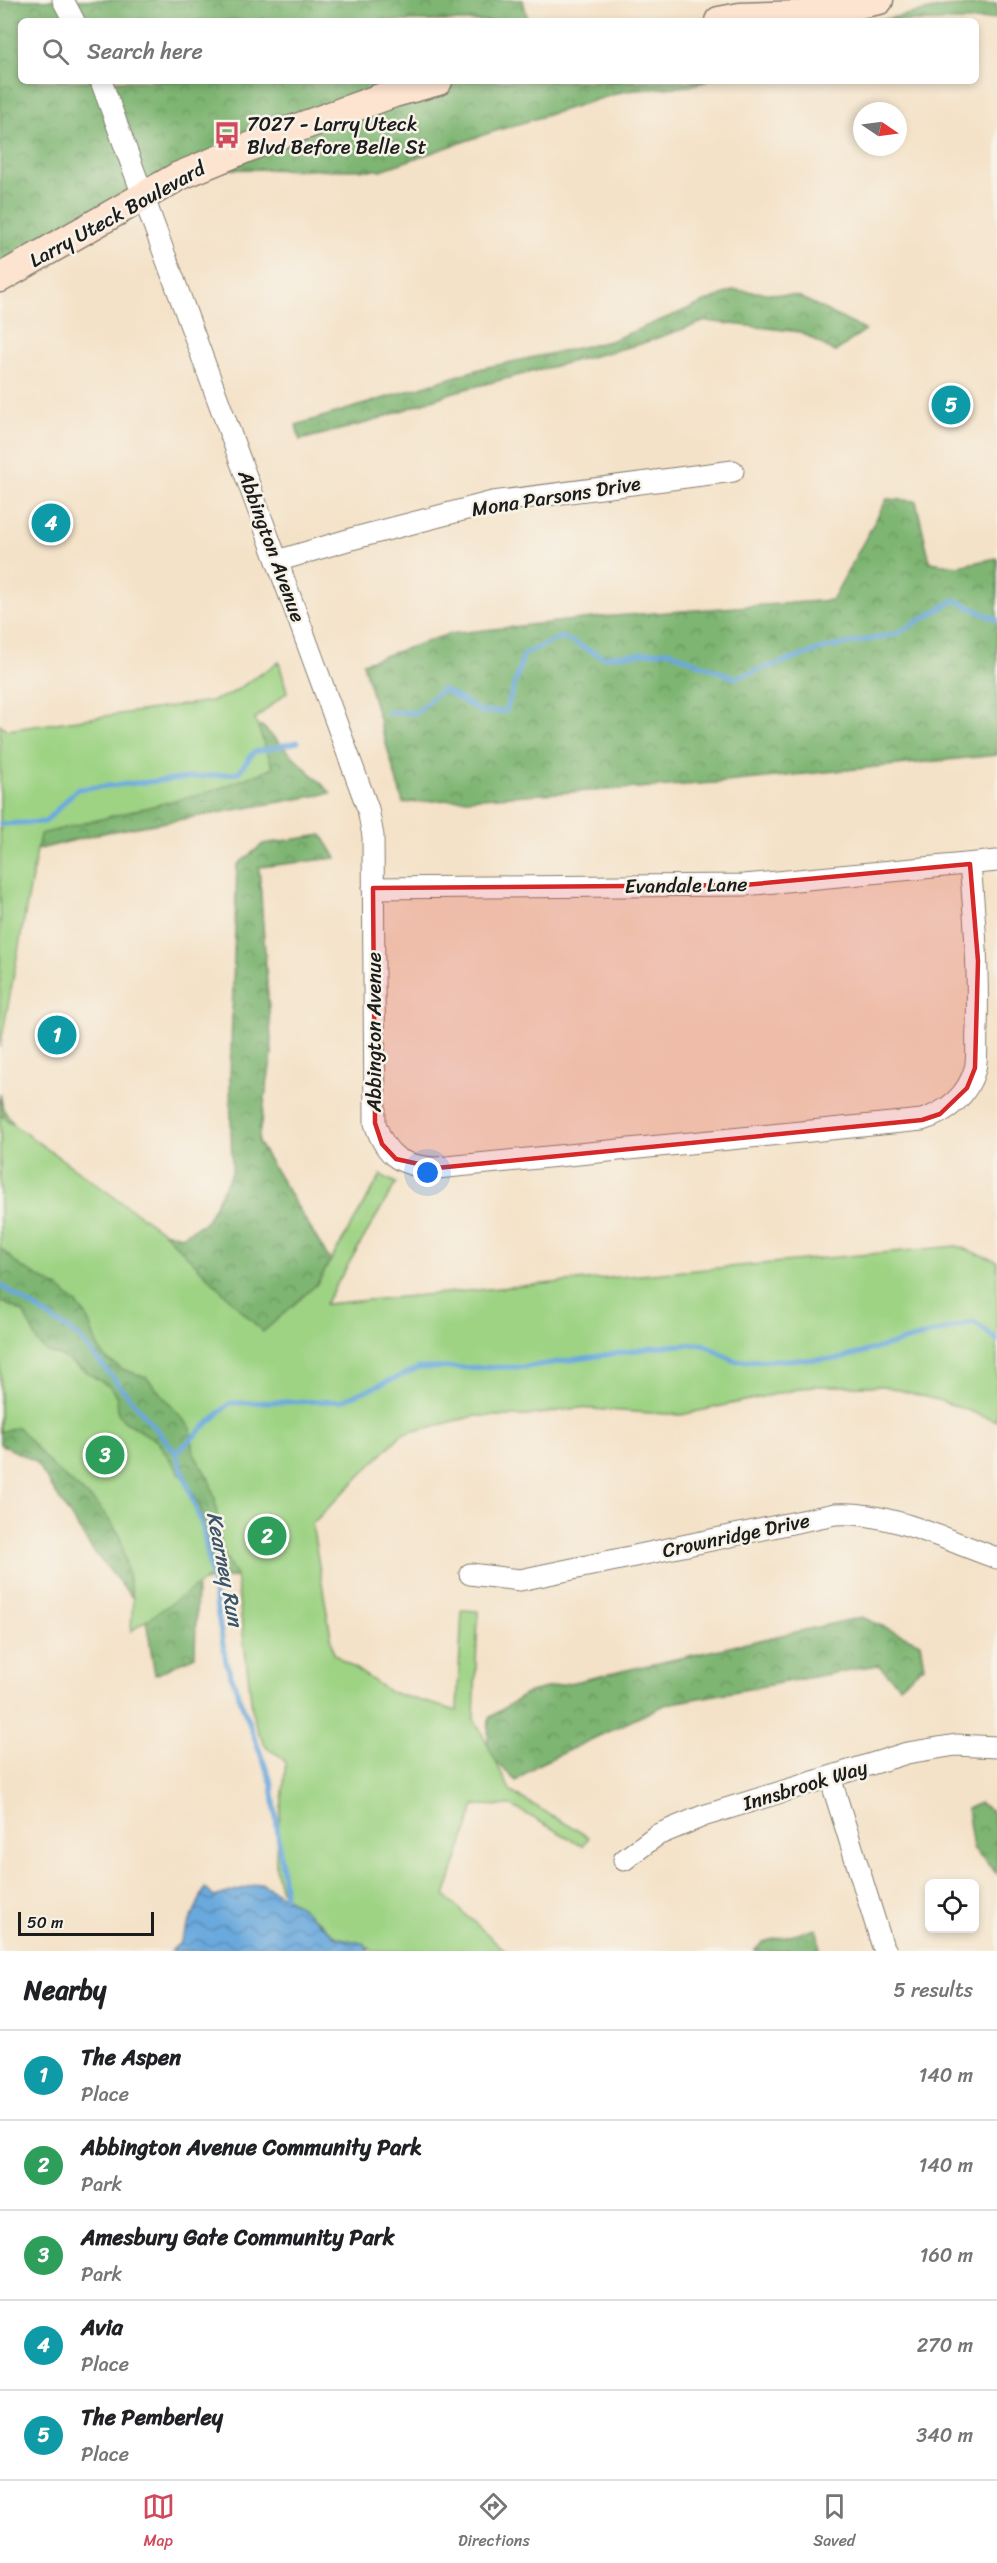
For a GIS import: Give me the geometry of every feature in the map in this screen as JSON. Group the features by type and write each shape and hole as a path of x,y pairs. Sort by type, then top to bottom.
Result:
{"main road":[{"path":"733,18 784,0"},
{"path":"748,18 803,15 879,0"},
{"name":"Larry Uteck Boulevard","path":"0,278 143,199 179,176 286,132 394,93 427,84"}],"street":[{"path":"63,0 72,18"},
{"name":"Abbington Avenue","path":"102,84 368,809 373,836 375,1123 381,1144 396,1159 415,1167 437,1168 922,1120 940,1114 954,1104 967,1088 975,1068 978,961 970,864"},
{"name":"Mona Parsons Drive","path":"278,561 351,538 493,502 732,471"},
{"name":"Evandale Lane","path":"374,888 744,885 997,861"},
{"name":"Crownridge Drive","path":"470,1574 520,1580 835,1514 856,1512 878,1516 997,1558"},
{"name":"Innsbrook Way","path":"624,1860 657,1835 703,1815 907,1753 956,1745 997,1748"},
{"path":"830,1777 886,1951"}],"highlighted area":[{"path":"970,864 978,961 975,1068 967,1088 940,1114 922,1120 437,1168 396,1159 382,1144 375,1123 373,888 744,885"}],"green space":[{"path":"0,0 523,0 527,18 18,18 18,84 697,84 625,91 486,134 381,170 178,169 0,278"},
{"path":"997,3 997,18 979,20 891,18 944,7"},
{"path":"734,290 798,296 865,330 835,352 801,332 706,321 640,344 454,392 370,422 300,440 296,425 483,368 610,341"},
{"path":"887,499 916,501 930,562 958,566 997,558 997,755 715,783 403,803 363,663 449,634 601,617 832,600"},
{"path":"279,662 287,692 255,719 273,768 209,792 40,834 0,1048 0,724 7,730 211,701 229,695"},
{"path":"262,726 331,793 103,833 12,856 0,757"},
{"path":"322,835 336,858 259,867 272,1054 258,1142 334,1267 240,1576 197,1583 195,1656 155,1675 145,1613 91,1548 35,1461 0,1444 0,1093 3,1109 44,1167 145,1233 163,1232 182,1236 206,1222 232,1172 230,1078 237,865 263,844"},
{"path":"0,1115 163,1232 263,1332 317,1284 381,1175 396,1183 325,1304 957,1246 997,1261 997,1421 941,1401 884,1386 812,1386 681,1415 577,1408 527,1416 475,1416 402,1434 312,1524 334,1654 390,1692 457,1711 462,1610 478,1611 474,1718 511,1792 589,1837 583,1846 512,1806 475,1805 445,1896 506,1951 373,1951 364,1945 331,1934 285,1896 279,1886 276,1858 285,1764 281,1756 269,1749 264,1742 253,1716 236,1575 221,1549 215,1498 209,1479 194,1454 191,1428 146,1377 122,1369 106,1359 98,1347 86,1315 76,1303 59,1288 21,1267 0,1248"},
{"path":"0,1301 23,1312 39,1344 47,1352 61,1356 110,1387 117,1397 118,1413 124,1421 157,1441 194,1494 201,1510 215,1573 131,1631 133,1599 120,1535 97,1504 55,1469 18,1427 0,1432"},
{"path":"862,1617 920,1643 924,1666 900,1686 878,1665 667,1704 537,1765 516,1781 487,1753 489,1718 529,1692"},
{"path":"979,1803 992,1811 997,1839 997,1874 973,1848 967,1809"},
{"path":"817,1928 820,1951 754,1951 763,1942"}],"water":[{"path":"261,1883 298,1905 336,1937 365,1944 369,1951 170,1951 180,1943 205,1888 214,1897"}],"waterway":[{"path":"388,712 416,713 442,689 482,712 506,711 524,654 562,637 603,657 668,651 735,678 822,649 896,634 955,600 997,620"},
{"path":"0,824 45,822 77,789 238,773 254,752 298,742"},
{"name":"Kearney Run","path":"0,1285 78,1336 176,1453 203,1528 226,1662 272,1784 285,1896"},
{"path":"176,1453 230,1403 341,1401 419,1368 525,1367 665,1346 703,1344 734,1361 838,1359 974,1322 997,1340"}],"place":[{"name":"7027 - Larry Uteck Blvd Before Belle St","path":"227,135"},
{"name":"The Pemberley","path":"951,405"},
{"name":"Avia","path":"51,523"},
{"name":"The Aspen","path":"57,1035"},
{"name":"Amesbury Gate Community Park","path":"105,1455"},
{"name":"Abbington Avenue Community Park","path":"267,1536"}]}
